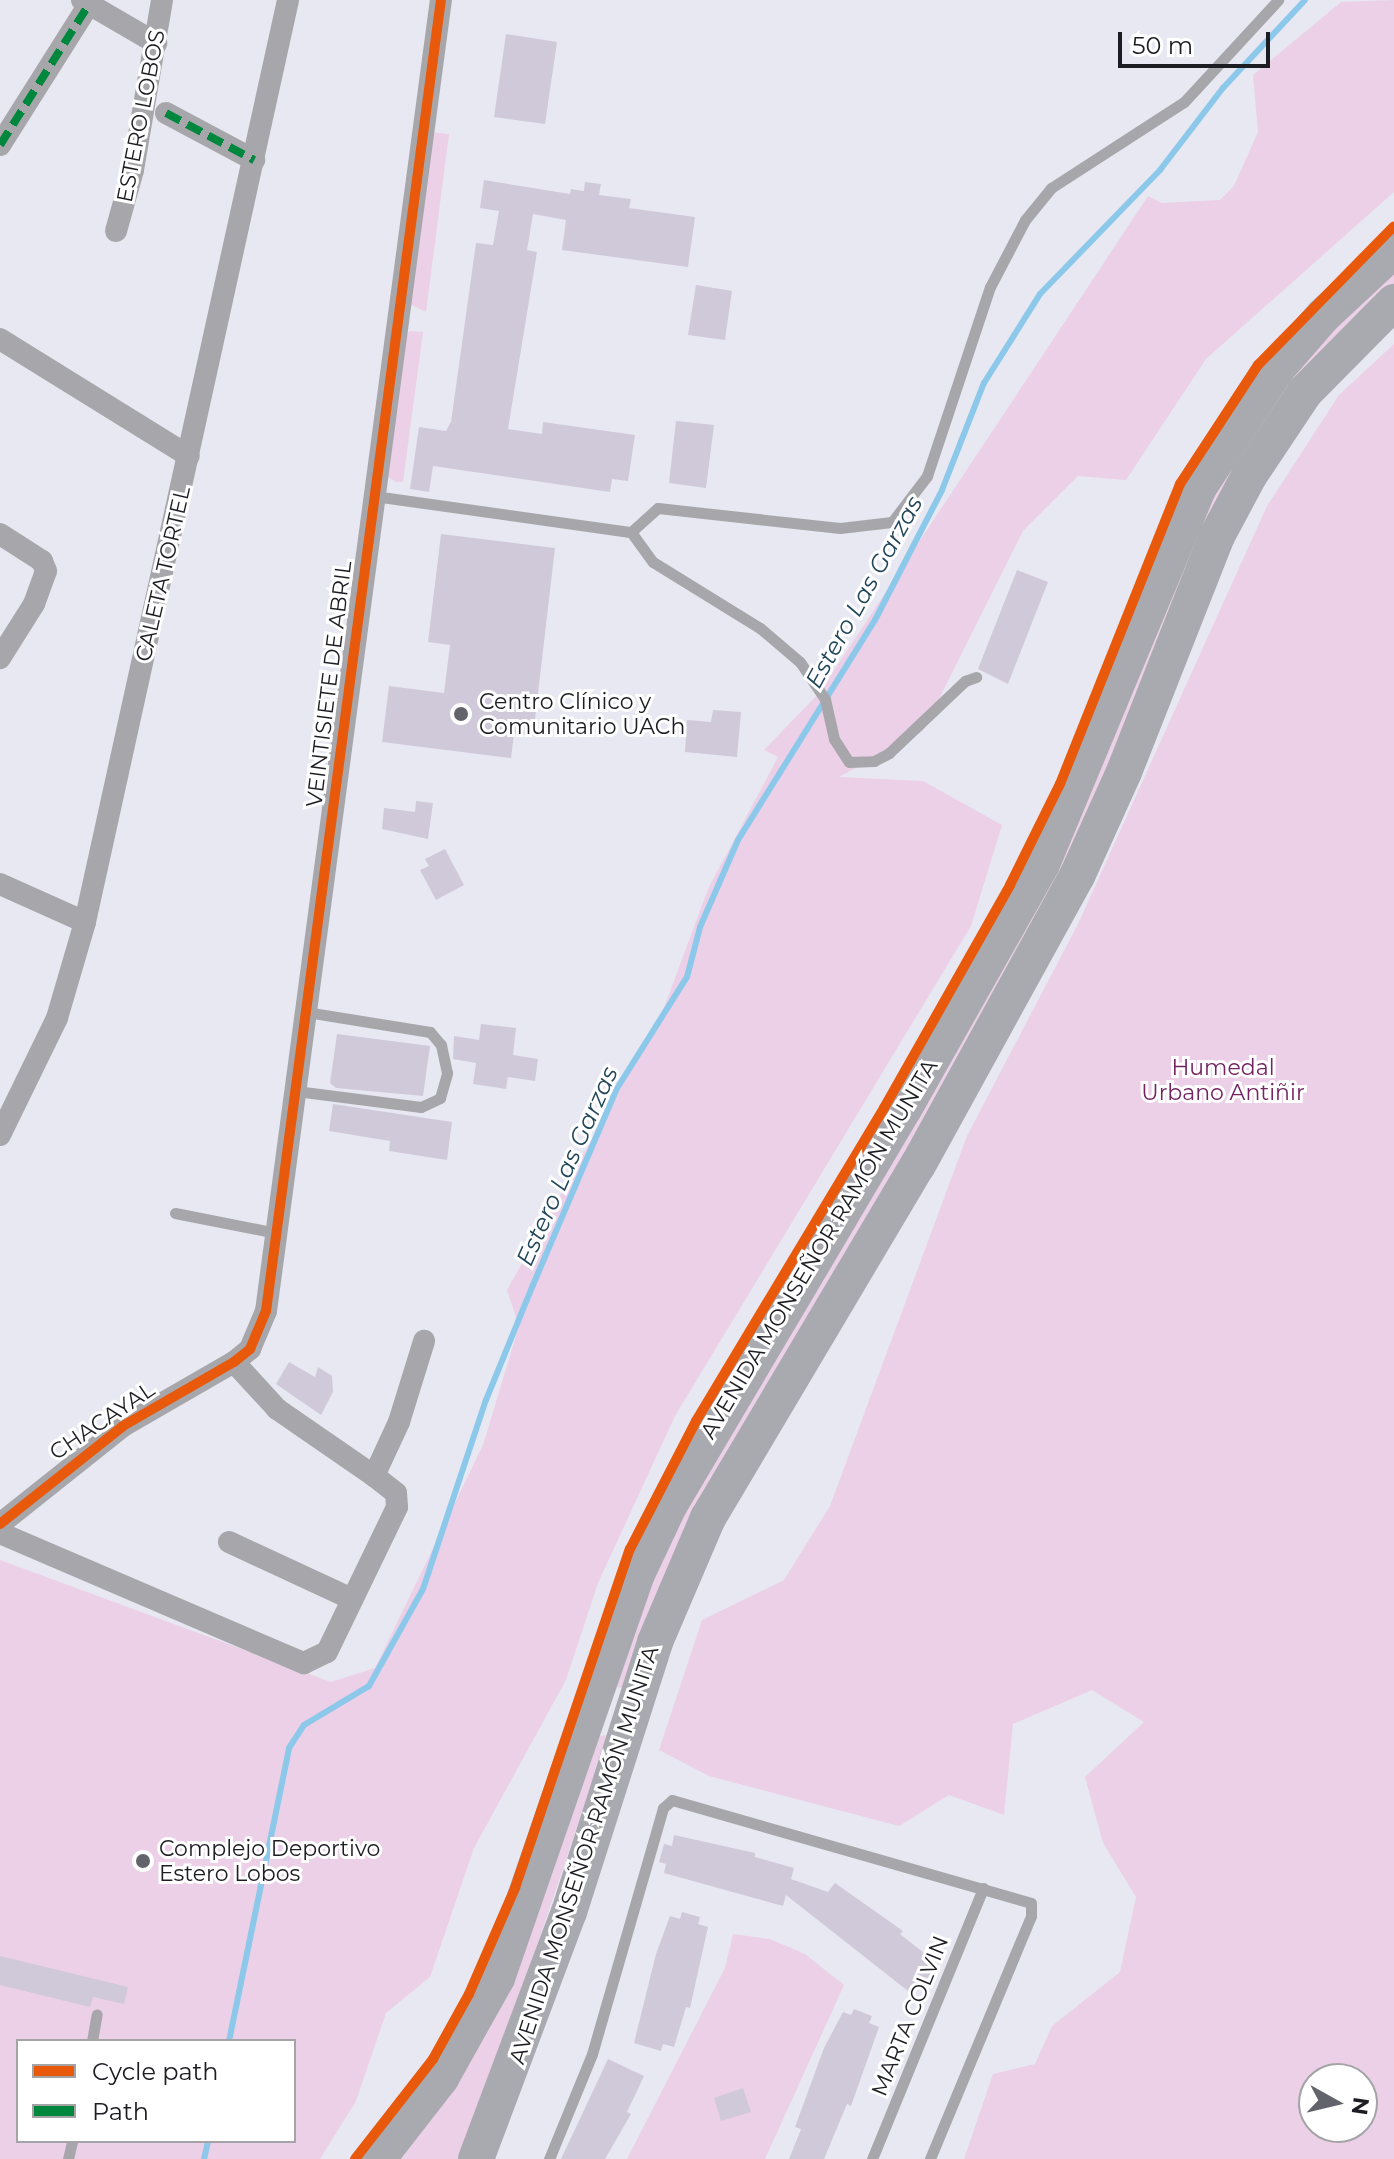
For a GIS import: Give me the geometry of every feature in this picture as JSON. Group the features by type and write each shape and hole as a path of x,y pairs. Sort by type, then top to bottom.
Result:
{"main road":[{"name":"AVENIDA MONSEÑOR RAMÓN MUNITA","path":"378,2159 441,2078 497,1978 588,1724 637,1574 679,1487 904,1109 1042,864 1182,520 1215,458 1277,369 1323,316 1394,250"},
{"name":"AVENIDA MONSEÑOR RAMÓN MUNITA","path":"476,2159 520,2051 675,1588 715,1504 918,1165 1077,876 1124,772 1206,561 1249,476 1305,392 1394,302"},
{"path":"599,1689 637,1700"},
{"path":"588,1724 626,1734"}],"street":[{"name":"ESTERO LOBOS","path":"116,231 133,170 162,0"},
{"name":"CALETA TORTEL","path":"0,1135 57,1018 85,922 288,0"},
{"name":"VEINTISIETE DE ABRIL","path":"234,1362 260,1332 277,1233 441,0"},
{"path":"0,145 86,2 156,43"},
{"path":"166,113 254,160"},
{"path":"0,339 189,456"},
{"path":"0,534 42,561 44,578 0,658"},
{"path":"0,884 85,922"},
{"path":"374,1476 399,1422 424,1341"},
{"path":"0,1533 304,1663 327,1652 397,1507 396,1493 277,1409 234,1362"},
{"name":"CHACAYAL","path":"0,1524 123,1426 234,1362"},
{"path":"229,1542 352,1599"}],"lane":[{"path":"631,532 658,508 840,528 892,522 927,476 990,287 1025,220 1051,188 1184,102 1278,0"},
{"path":"373,496 631,532 653,562 760,628 800,662 825,699 834,739 849,762 874,761 889,753 965,681 976,677"},
{"path":"296,1091 421,1107 440,1098 447,1073 441,1045 430,1032 306,1012"},
{"path":"175,1213 277,1233"},
{"path":"549,2159 592,2054 667,1801 1028,1901 1032,1911 930,2159"},
{"name":"MARTA COLVIN","path":"872,2159 983,1888"},
{"path":"92,2039 97,2014"}],"green space":[{"path":"1394,0 1394,192 1206,359 1126,480 1078,476 1023,531 923,731 839,777 923,781 1002,825 971,926 675,1416 598,1583 566,1680 474,1848 430,1977 386,2013 356,2101 320,2159 0,2159 0,1560 331,1682 375,1668 483,1445 519,1326 507,1290 661,1016 708,889 778,757 764,750 819,693 1148,196 1162,203 1220,200 1234,186 1258,132 1253,75 1341,2"},
{"path":"430,132 449,134 426,312 408,303"},
{"path":"1394,264 1394,288 1311,371 1113,771 626,1689 617,1687 659,1553 829,1251 1251,421"},
{"path":"410,331 423,332 403,482 396,482 384,474 404,336"},
{"name":"Humedal Urbano Antiñir","path":"1394,344 1394,2159 964,2159 993,2074 1035,2064 1052,2026 1120,1972 1136,1897 1103,1843 1085,1777 1144,1722 1092,1690 1013,1724 1004,1815 949,1795 899,1826 709,1776 659,1750 702,1620 784,1580 830,1506 967,1136 1078,924 1267,506 1339,395"},
{"path":"608,1735 465,2159 401,2159 421,2133 598,1736"},
{"path":"733,1934 770,1939 805,1954 844,1985 765,2159 627,2159 725,1968"}],"building":[{"path":"506,34 557,42 545,124 494,117"},
{"path":"484,180 570,194 571,189 584,191 585,182 601,184 599,195 631,199 629,208 695,217 688,267 562,250 566,220 533,214 527,250 537,252 508,429 542,434 543,422 635,435 628,481 612,479 610,492 433,466 429,492 410,489 419,427 446,431 451,422 476,243 493,245 499,211 480,208"},
{"path":"696,285 732,291 725,340 688,335"},
{"path":"676,421 714,425 706,488 669,483"},
{"path":"441,534 555,548 533,736 514,734 511,758 382,742 389,686 444,693 450,645 428,642"},
{"path":"1017,570 1048,582 1008,684 978,669"},
{"path":"713,710 741,712 737,757 685,752 687,720 711,722"},
{"path":"416,801 433,803 428,839 382,829 384,808 415,812"},
{"path":"445,849 464,885 436,900 420,870 429,866 425,859"},
{"path":"481,1024 516,1028 513,1055 538,1059 535,1081 508,1077 506,1089 473,1084 476,1063 453,1059 454,1036 479,1040"},
{"path":"337,1034 430,1046 423,1096 336,1088 330,1083"},
{"path":"333,1104 452,1122 447,1160 389,1151 390,1141 329,1131"},
{"path":"289,1362 315,1377 318,1367 332,1376 333,1392 321,1415 276,1384"},
{"path":"674,1835 755,1853 755,1857 794,1868 791,1879 828,1892 835,1883 903,1931 900,1934 933,1960 926,1969 931,1973 920,1988 914,1983 908,1991 786,1895 783,1906 664,1873 666,1864 659,1862 664,1844 672,1846"},
{"path":"682,1912 700,1917 698,1924 708,1927 690,2008 686,2007 674,2047 663,2044 661,2051 634,2043 656,1954 670,1916 680,1919"},
{"path":"0,1956 128,1987 124,2004 93,1997 90,2007 0,1985"},
{"path":"854,2009 872,2016 869,2023 879,2027 851,2106 847,2104 824,2159 789,2159 801,2129 795,2127 824,2048 843,2012 851,2015"},
{"path":"608,2059 644,2076 627,2112 631,2114 605,2159 561,2159"},
{"path":"743,2088 751,2112 721,2121 714,2098"}],"waterway":[{"name":"Estero Las Garzas","path":"229,2039 289,1748 304,1725 369,1686 423,1589 486,1400 533,1285 616,1090 687,977 700,927 738,840 875,620 942,490 984,383 1040,294 1160,170 1223,88 1305,0"},
{"name":"Estero Las Garzas","path":"204,2159 208,2143"}],"marked path":[{"path":"0,145 89,4"},
{"path":"166,113 254,160"}],"cycle path":[{"path":"0,1524 123,1426 234,1362 250,1349 266,1311 441,0"},
{"path":"355,2159 433,2059 469,1994 515,1888 630,1549 696,1421 884,1108 1010,885 1060,784 1180,484 1258,365 1394,226"}],"place":[{"name":"Centro Clínico y Comunitario UACh","path":"461,714"},
{"name":"Complejo Deportivo Estero Lobos","path":"143,1861"}]}
